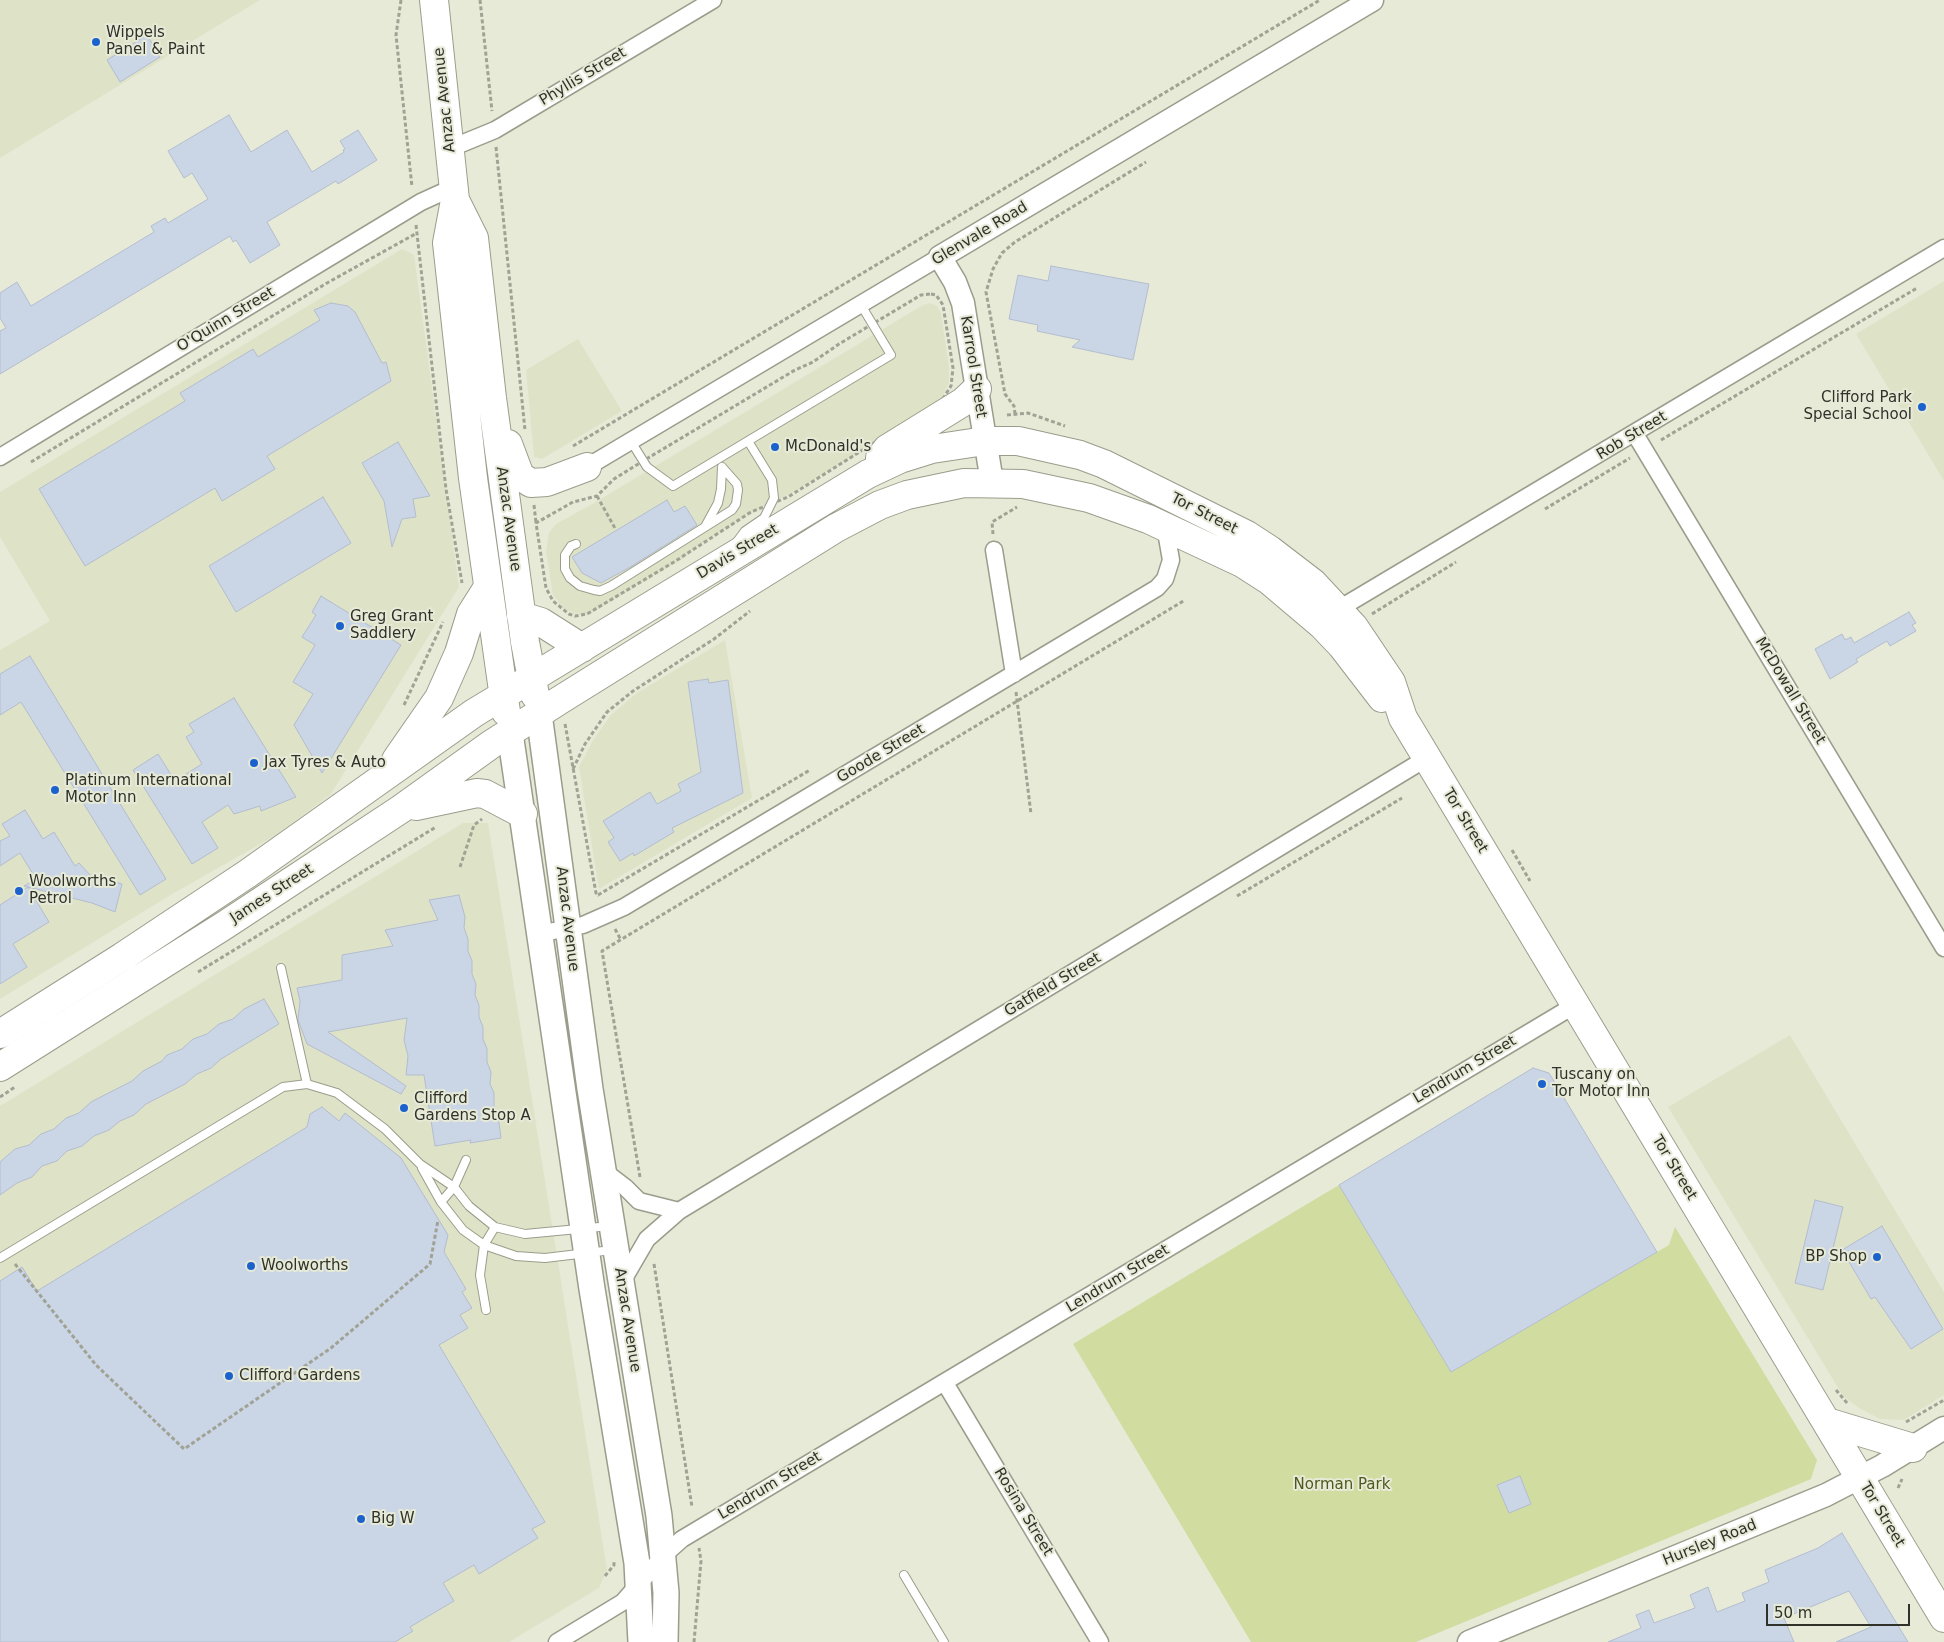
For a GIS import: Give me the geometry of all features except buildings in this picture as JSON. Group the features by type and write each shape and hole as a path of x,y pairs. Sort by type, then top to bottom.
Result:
{"highway":[{"name":"Anzac Avenue","path":"434,0 454,194 447,242 473,478 475,586 504,696 510,733"},
{"name":"Anzac Avenue","path":"454,194 474,238 492,398 521,616 531,680 539,714"},
{"path":"868,474 887,449 958,406 977,389"},
{"path":"492,398 520,476 531,483 547,482 588,467"},
{"name":"Tor Street","path":"986,442 1018,441 1056,448 1104,464 1247,535 1313,583 1342,646 1376,692 1403,718 1828,1422 1944,1618"},
{"name":"Davis Street","path":"504,696 724,560 868,474 900,459 932,449 950,445 986,442"},
{"name":"Davis Street","path":"539,714 836,528 880,505 935,488 992,482"},
{"name":"Tor Street","path":"992,482 1023,484 1061,491 1132,513 1165,526 1242,563 1329,615"},
{"path":"385,776 438,698 459,653 471,614 475,586"},
{"path":"521,616 541,622 560,636 582,648"},
{"name":"James Street","path":"0,1034 122,957 247,874 474,713 504,696"},
{"name":"James Street","path":"0,1067 226,925 401,810 539,714"},
{"path":"401,810 477,793 485,794 524,814"},
{"path":"1828,1422 1912,1448"}],"main road":[{"name":"Anzac Avenue","path":"539,714 604,1172 664,1555 666,1642"},
{"name":"Anzac Avenue","path":"510,733 524,814 539,934 583,1229 639,1585 641,1642"}],"street":[{"name":"Phyllis Street","path":"450,148 495,130 713,0"},
{"name":"Glenvale Road","path":"588,467 1372,0"},
{"name":"O'Quinn Street","path":"0,457 414,206 454,194"},
{"name":"Rob Street","path":"1329,615 1944,248"},
{"name":"Karrool Street","path":"940,257 955,282 963,303 992,482"},
{"name":"McDowall Street","path":"1635,434 1944,948"},
{"name":"Goode Street","path":"539,934 596,921 624,907 1157,588 1165,579 1170,560 1165,526"},
{"path":"994,550 1014,674"},
{"name":"Gatfield Street","path":"622,1282 647,1239 680,1211 1427,758"},
{"name":"Lendrum Street","path":"556,1642 615,1608 639,1585 664,1555 682,1539 1575,1005"},
{"path":"604,1172 626,1187 639,1201 680,1211"},
{"name":"Rosina Street","path":"945,1383 1100,1642"},
{"name":"Hursley Road","path":"1469,1642 1817,1499 1860,1478 1944,1428"}],"lane":[{"path":"632,442 647,467 673,486 891,355 861,305"},
{"path":"724,560 745,531 764,518 773,502 774,489 772,480 748,441"},
{"path":"576,544 571,546 565,556 565,569 570,578 580,586 600,591 688,540 704,527 732,510 736,504 738,496 737,484 717,459"},
{"path":"704,527 718,503 722,489 722,467"},
{"path":"281,968 307,1084"},
{"path":"0,1258 282,1087 307,1084 336,1093 385,1129 420,1164 454,1187 470,1206 495,1227 525,1234 583,1229 614,1237"},
{"path":"441,1202 454,1187 466,1160"},
{"path":"420,1164 441,1202 463,1230 484,1246 516,1256 545,1258 587,1254 614,1237"},
{"path":"486,1310 480,1275 484,1246 495,1227"},
{"path":"904,1575 944,1642"}],"path":[{"path":"401,0 396,35 446,489 475,586"},
{"path":"480,0 495,130 525,435"},
{"path":"612,423 1320,0"},
{"path":"1015,414 1014,406 1005,394 986,292 993,269 1002,253 1015,242 1146,162"},
{"path":"31,462 327,283 417,233"},
{"path":"531,483 536,523 548,595 560,608 576,616 587,614 674,562 751,512 788,497 942,400 953,377 943,305 936,296 921,295 813,362 795,370 643,461 614,479 596,496 573,502 536,523"},
{"path":"596,496 616,530"},
{"path":"994,550 992,522 1025,502"},
{"path":"641,1181 602,952 1185,600"},
{"path":"573,769 584,744 608,712 633,691 714,639 753,609"},
{"path":"1369,615 1374,622"},
{"path":"423,666 444,619"},
{"path":"1014,674 1031,814"},
{"path":"565,723 598,895 601,901"},
{"path":"598,895 810,770"},
{"path":"460,867 474,825 485,816 476,816"},
{"path":"196,973 442,824"},
{"path":"1509,845 1534,887"},
{"path":"614,927 621,940"},
{"path":"0,1097 22,1083"},
{"path":"8,1253 18,1272 96,1365 184,1449 331,1348 430,1264 441,1202"},
{"path":"654,1256 692,1507"},
{"path":"1836,1389 1850,1407"},
{"path":"1896,1422 1906,1422 1944,1400"},
{"path":"694,1642 701,1561 698,1544"}],"shaded area":[{"name":"Wippels Panel & Paint","path":"0,0 260,0 0,158"},
{"path":"402,249 414,255 459,587 331,794 276,835 174,893 0,999 0,650 50,621 0,537 0,492"},
{"name":"Clifford Park Special School","path":"1944,281 1944,481 1856,334"},
{"name":"McDonald's","path":"930,303 937,306 941,313 949,367 949,383 941,399 929,410 792,493 763,506 695,548 684,558 588,615 573,613 563,608 553,595 546,551 549,533 556,524 923,305"},
{"path":"578,339 622,411 542,459 534,457 526,370"},
{"path":"725,640 752,798 599,889 579,767 593,740 611,715 637,693"},
{"path":"463,823 488,823 607,1570 599,1588 509,1642 0,1642 0,1106"},
{"path":"1790,1035 1944,1292 1944,1395 1904,1420 1880,1419 1859,1408 1843,1396 1668,1107"}],"green space":[{"name":"Norman Park","path":"1339,1185 1451,1372 1669,1245 1675,1227 1817,1460 1811,1479 1416,1642 1251,1642 1073,1344"}],"place":[{"name":"Wippels Panel & Paint","path":"96,42"},
{"name":"Clifford Park Special School","path":"1922,407"},
{"name":"McDonald's","path":"775,447"},
{"name":"Greg Grant Saddlery","path":"340,626"},
{"name":"Jax Tyres & Auto","path":"254,763"},
{"name":"Platinum International Motor Inn","path":"55,790"},
{"name":"Woolworths Petrol","path":"19,891"},
{"name":"Tuscany on Tor Motor Inn","path":"1542,1084"},
{"name":"Clifford Gardens Stop A","path":"404,1108"},
{"name":"BP Shop","path":"1877,1257"},
{"name":"Woolworths","path":"251,1266"},
{"name":"Clifford Gardens","path":"229,1376"},
{"name":"Big W","path":"361,1519"}]}
